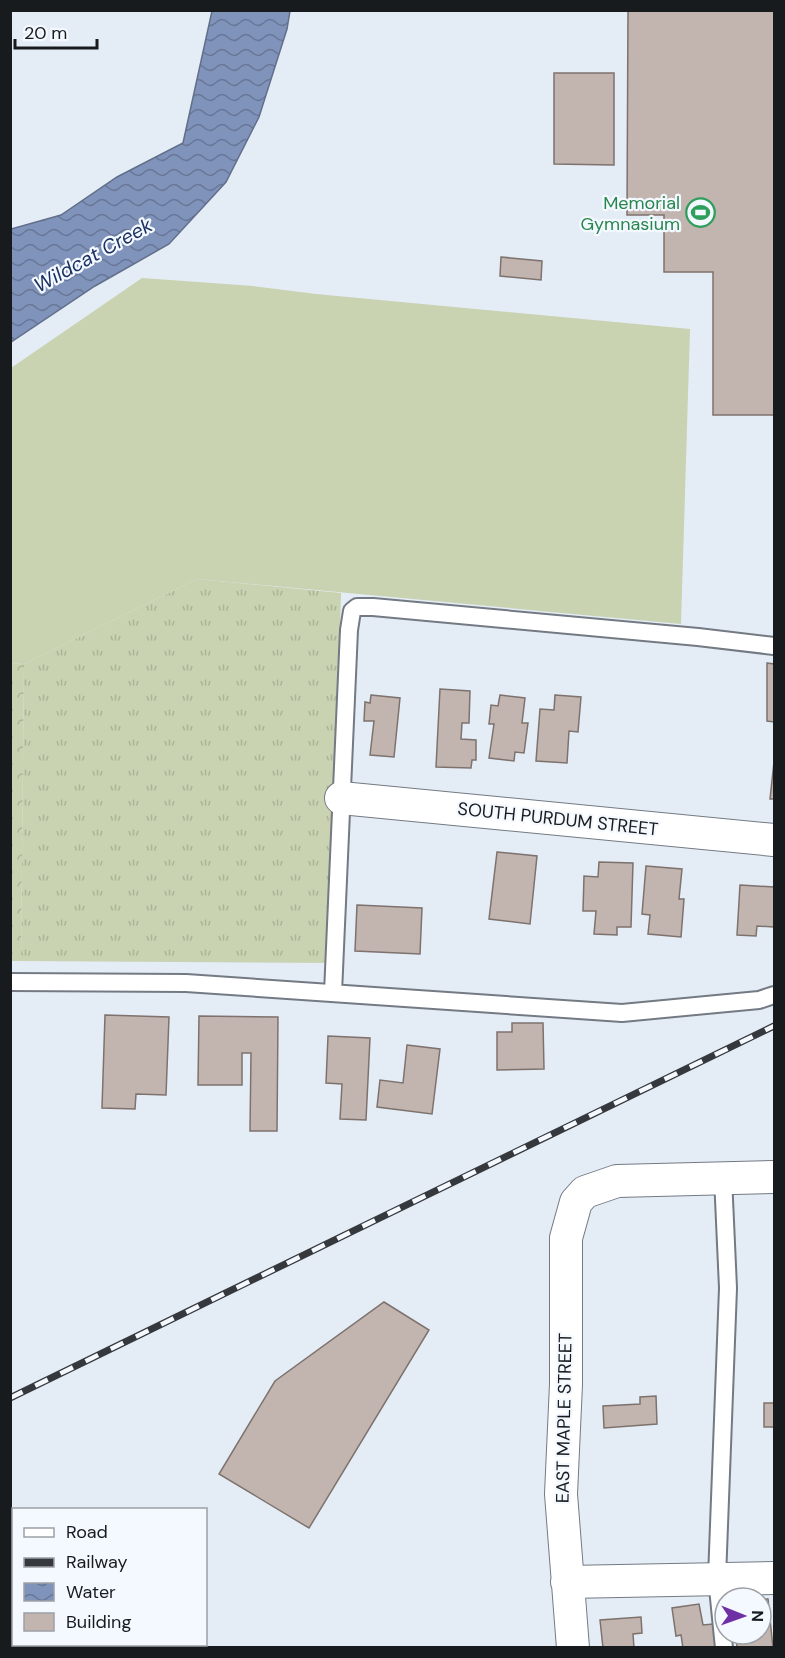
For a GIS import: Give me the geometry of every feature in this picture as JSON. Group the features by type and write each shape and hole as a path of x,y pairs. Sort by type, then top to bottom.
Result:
{"street":[{"name":"SOUTH PURDUM STREET","path":"341,798 774,840"},
{"path":"723,1177 774,1177"},
{"name":"EAST MAPLE STREET","path":"573,1647 561,1494 566,1384 566,1238 576,1202 585,1192 617,1181 723,1177"},
{"path":"567,1582 774,1578"}],"lane":[{"path":"333,993 349,630 352,612 357,608 698,637 774,646"},
{"path":"10,982 186,983 622,1012 759,1000 774,995"},
{"path":"723,1177 728,1288 717,1578 724,1647"}],"green space":[{"path":"142,278 253,286 690,329 681,624 197,579 24,664 11,663 11,368"},
{"path":"197,579 341,593 330,963 21,961 24,664"},
{"path":"11,663 24,664 21,961 11,961"}],"water":[{"name":"Wildcat Creek","path":"212,11 290,11 287,29 259,117 226,182 169,244 95,286 11,342 11,229 61,215 117,177 183,143"}],"building":[{"name":"Memorial Gymnasium","path":"628,10 774,10 774,415 713,415 713,272 664,272 664,215 627,215"},
{"path":"554,73 614,73 614,165 554,164"},
{"path":"501,257 542,261 541,280 500,276"},
{"path":"767,663 774,664 774,722 767,721"},
{"path":"440,689 470,691 469,723 462,723 461,739 476,740 476,760 472,760 471,768 436,767"},
{"path":"371,695 400,698 394,757 370,755 374,721 364,721 365,702 370,703"},
{"path":"500,695 525,698 522,723 528,723 524,753 515,752 514,761 489,758 494,724 489,724 491,705 498,706"},
{"path":"555,695 581,697 578,732 569,731 567,763 536,761 540,709 554,710"},
{"path":"774,762 774,799 770,799"},
{"path":"497,852 537,856 530,924 489,919"},
{"path":"599,862 633,863 631,927 617,927 617,935 594,934 596,911 583,911 584,876 598,877"},
{"path":"646,866 682,869 679,899 684,899 681,937 648,934 650,915 642,914"},
{"path":"740,885 774,887 774,927 757,926 756,936 737,935"},
{"path":"357,905 422,908 420,954 355,951"},
{"path":"105,1015 169,1017 166,1095 136,1094 135,1109 102,1108"},
{"path":"199,1016 278,1017 277,1131 250,1131 251,1053 242,1053 242,1085 198,1085"},
{"path":"512,1023 543,1023 544,1069 497,1070 497,1032 512,1032"},
{"path":"328,1036 370,1038 366,1120 340,1119 342,1084 326,1083"},
{"path":"407,1045 440,1049 432,1114 377,1107 380,1080 403,1083"},
{"path":"384,1302 429,1330 309,1528 219,1474 275,1381"},
{"path":"656,1396 657,1424 604,1428 603,1406 640,1404 640,1397"},
{"path":"764,1403 774,1403 774,1427 764,1427"},
{"path":"699,1604 703,1625 713,1624 713,1646 717,1648 683,1648 681,1635 676,1636 672,1608"},
{"path":"641,1617 642,1633 633,1634 634,1648 603,1648 600,1620"},
{"path":"737,1646 773,1646 773,1648 737,1648"}],"railway":[{"path":"10,1398 774,1026"}],"place":[{"name":"Memorial Gymnasium","path":"701,213"}]}
